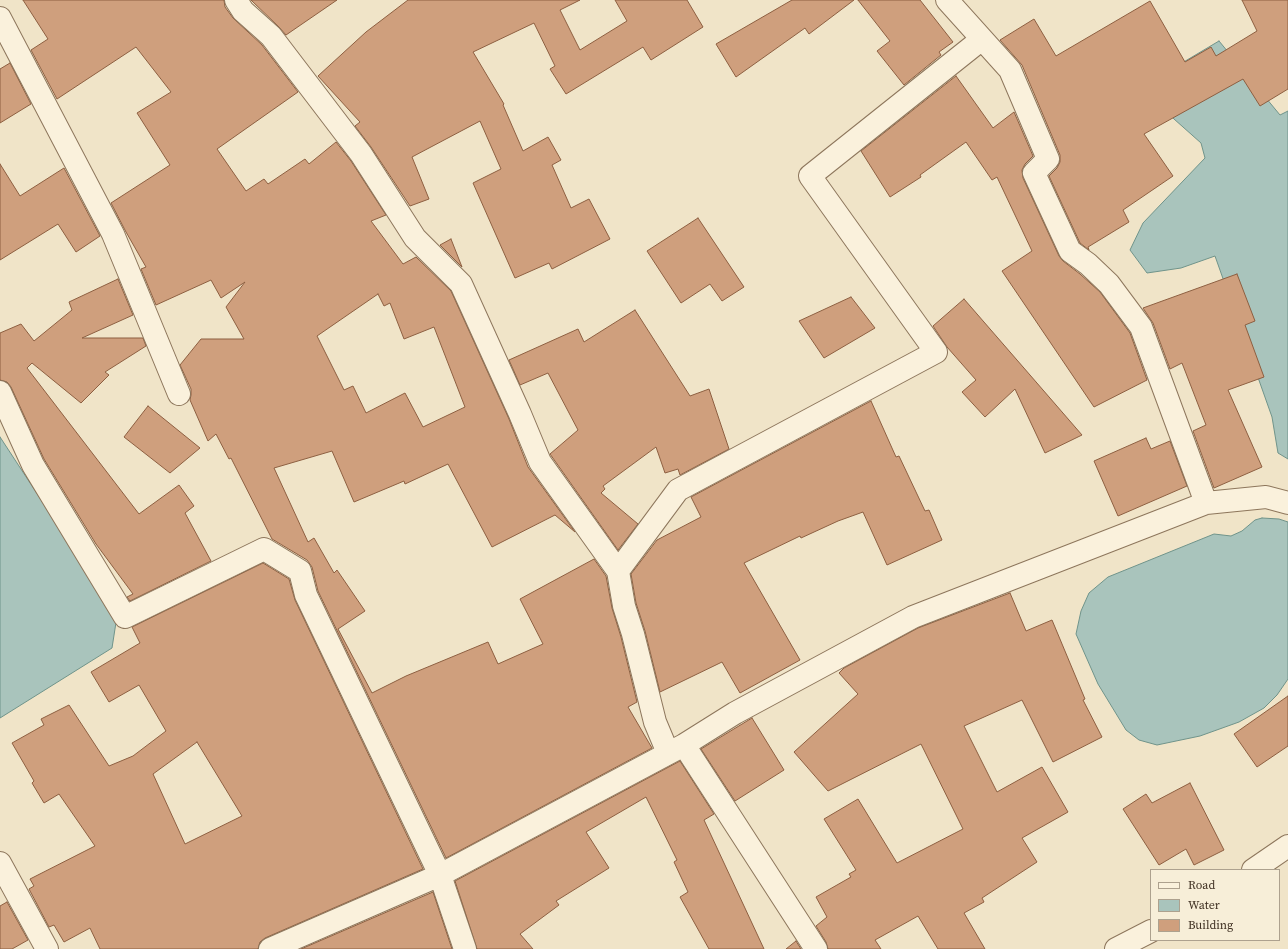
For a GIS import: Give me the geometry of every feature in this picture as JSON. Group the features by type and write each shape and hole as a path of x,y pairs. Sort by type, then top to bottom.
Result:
{"street":[{"path":"236,0 243,12 271,36 356,148 415,238 461,284 540,462 618,571 624,606 633,634 655,722 676,749 816,949"},
{"path":"947,0 1010,70 1048,159 1034,173 1070,251 1088,264 1109,284 1141,327 1206,503"},
{"path":"0,18 113,234 179,394"},
{"path":"618,571 678,490 936,352 810,176 982,39"},
{"path":"1,396 33,465 125,617 264,549 300,571 306,595 440,875 465,949"},
{"path":"270,949 440,875 676,749 735,713 913,617 1206,503 1266,497 1288,503"},
{"path":"1254,869 1288,846"},
{"path":"0,863 47,949"},
{"path":"1116,949 1150,932"}],"water":[{"path":"1219,41 1280,115 1288,111 1288,459 1278,453 1272,417 1215,256 1181,268 1147,273 1130,250 1143,223 1205,158 1201,143 1156,103 1150,82"},
{"path":"0,437 117,616 112,648 0,718"},
{"path":"1262,518 1279,519 1288,522 1288,679 1277,695 1264,708 1239,722 1200,736 1157,745 1139,740 1126,730 1098,684 1076,634 1081,611 1089,593 1108,577 1214,534 1231,536 1242,531 1255,520"}],"building":[{"path":"23,0 224,0 225,7 233,18 262,45 298,92 217,149 246,191 264,179 268,184 305,159 309,164 336,142 351,161 386,215 371,221 403,264 416,257 451,291 509,419 528,467 575,532 555,515 492,547 448,464 405,484 404,481 354,502 332,451 274,468 308,542 314,538 334,573 337,570 365,611 338,629 372,693 406,676 488,642 498,664 543,644 520,599 594,559 606,576 612,608 621,637 637,702 628,707 652,748 446,858 318,591 312,567 307,560 272,539 231,458 229,459 216,434 208,441 190,400 191,389 180,365 201,339 244,339 226,307 245,282 221,298 211,280 156,305 141,269 146,267 111,203 170,165 137,113 171,92 136,47 57,99 31,50 48,39","holes":["378,294 384,306 390,303 404,339 434,327 465,407 423,427 405,393 366,413 353,386 344,390 317,336"]},
{"path":"251,0 337,0 286,35"},
{"path":"408,0 580,0 560,10 580,50 627,21 615,0 687,0 703,27 651,60 643,47 566,94 550,69 555,66 534,23 473,52 504,104 503,105 523,151 548,137 561,160 552,165 571,208 589,199 610,239 552,269 549,263 515,278 473,183 501,169 480,121 412,157 429,199 410,206 371,147 355,126 360,122 318,76 366,32"},
{"path":"792,0 854,0 809,34 805,28 736,77 716,44"},
{"path":"858,0 920,0 953,42 939,52 941,55 904,85 877,51 890,41"},
{"path":"1242,0 1288,0 1288,89 1260,106 1243,79 1144,134 1173,176 1123,210 1129,222 1088,247 1089,250 1080,243 1049,176 1057,168 1060,162 1060,155 1022,65 1000,40 1034,19 1056,56 1150,1 1185,62 1211,47 1216,56 1257,31"},
{"path":"10,63 31,104 0,123 0,69"},
{"path":"956,76 993,128 1014,112 1033,156 1025,164 1022,170 1023,178 1059,256 1100,292 1130,333 1147,380 1094,407 1002,271 1032,251 997,177 992,180 966,142 920,175 921,177 890,197 861,151"},
{"path":"0,164 20,196 64,168 100,236 76,252 58,224 0,260"},
{"path":"698,218 744,287 722,301 710,284 681,303 647,251"},
{"path":"451,239 462,267 440,245"},
{"path":"1237,274 1255,321 1245,325 1264,377 1228,390 1262,467 1214,488 1193,431 1206,425 1182,363 1170,369 1153,323 1143,308"},
{"path":"118,279 133,315 82,338 143,338 146,346 105,372 109,375 81,403 32,363 27,368 139,514 179,485 194,506 185,513 211,561 130,601 127,597 133,594 96,544 44,459 11,387 7,382 0,380 0,333 21,324 34,341 72,310 69,302"},
{"path":"851,297 875,328 824,358 799,321"},
{"path":"964,299 1082,435 1045,453 1015,389 985,417 962,392 976,380 947,347 933,326"},
{"path":"635,310 690,396 709,389 729,449 680,475 678,469 665,473 656,447 603,486 605,489 601,493 638,524 618,550 550,454 578,430 548,373 520,385 509,360 578,329 584,342"},
{"path":"871,401 896,457 899,456 925,511 929,510 942,540 887,565 863,512 838,521 801,538 800,536 744,563 800,660 740,693 722,662 660,692 645,631 636,603 631,574 657,540 701,517 691,497"},
{"path":"148,406 200,448 170,473 124,437"},
{"path":"1146,438 1151,449 1170,441 1187,486 1118,516 1094,461"},
{"path":"263,563 289,579 295,600 423,869 265,938 260,942 258,949 100,949 90,928 64,942 54,925 49,927 29,889 34,886 30,879 95,846 59,794 44,803 32,783 34,781 12,743 44,725 41,719 69,705 109,766 133,756 166,731 139,685 109,702 91,672 140,643 132,627","holes":["197,742 242,816 185,844 153,774"]},
{"path":"1010,593 1026,631 1052,620 1085,699 1083,700 1102,737 1053,762 1022,700 964,726 997,792 1042,767 1068,812 1022,838 1037,862 982,898 984,902 964,913 985,949 938,949 918,916 875,940 881,949 828,949 826,942 816,926 827,917 816,897 851,877 849,874 856,870 824,819 858,799 897,863 963,829 921,744 828,791 794,752 858,694 839,673 844,668 918,628"},
{"path":"1288,696 1288,746 1257,767 1234,734"},
{"path":"752,718 784,770 735,801 701,749"},
{"path":"680,761 714,814 704,820 764,949 709,949 680,897 688,892 674,862 677,860 646,797 586,832 609,868 556,901 559,905 520,934 533,949 477,949 455,881"},
{"path":"1190,783 1224,850 1194,865 1186,849 1159,865 1123,809 1146,794 1152,803"},
{"path":"433,892 452,949 301,949"},
{"path":"7,902 28,940 12,949 0,949 0,906"},
{"path":"796,941 801,949 786,949"}]}
